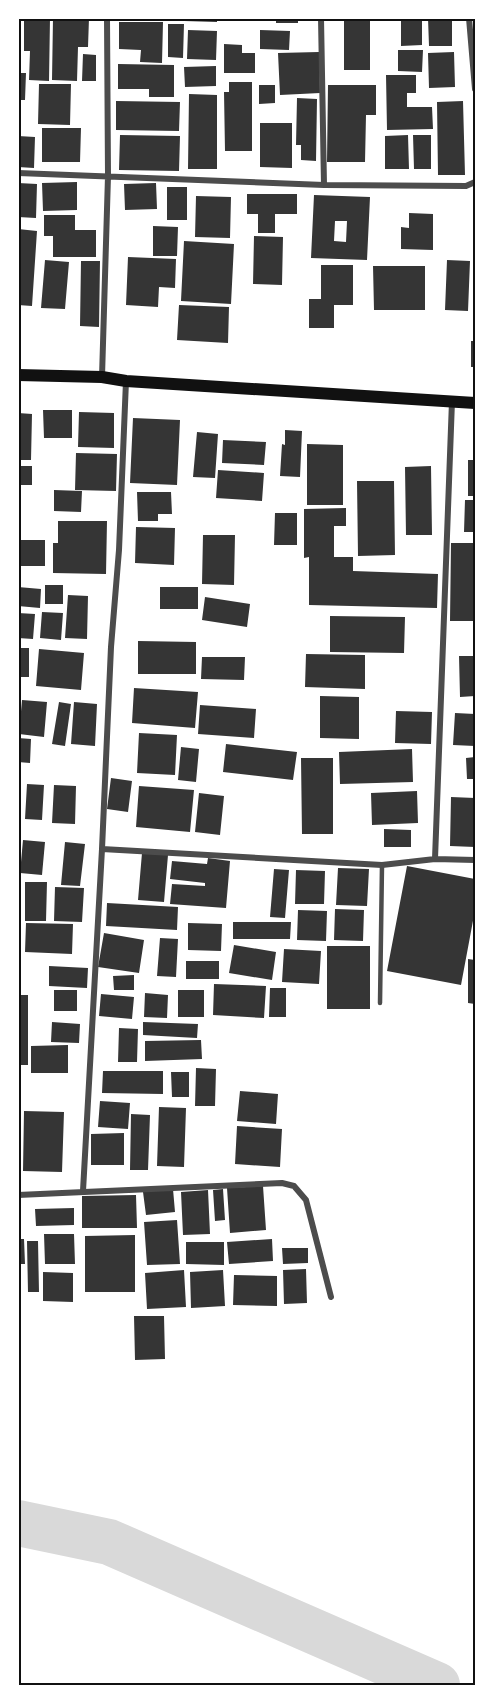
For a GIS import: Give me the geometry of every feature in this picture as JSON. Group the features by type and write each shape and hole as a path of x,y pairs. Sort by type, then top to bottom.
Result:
{"main road":[{"path":"18,375 102,377 126,381 475,403"}],"street":[{"path":"102,377 108,176 107,18"},
{"path":"321,18 324,185"},
{"path":"469,18 475,89"},
{"path":"18,173 324,185 466,186 475,182"},
{"path":"83,1191 111,647 119,550 126,381"},
{"path":"435,859 452,401"},
{"path":"102,849 382,865 435,859 475,860"},
{"path":"18,1195 282,1183 294,1186 306,1200 331,1297"}],"lane":[{"path":"380,1003 382,865"}],"building":[{"path":"24,18 50,18 49,81 29,80 30,51 24,51"},
{"path":"53,18 89,18 88,47 78,47 77,81 52,80"},
{"path":"185,18 217,18 217,22 184,21"},
{"path":"276,18 298,18 298,23 276,23"},
{"path":"401,18 422,18 422,45 401,46"},
{"path":"428,18 452,18 452,46 429,46"},
{"path":"344,21 370,21 370,70 344,70"},
{"path":"119,22 163,22 162,63 140,62 141,50 119,49"},
{"path":"168,24 184,24 183,58 168,57"},
{"path":"188,30 217,31 216,60 187,59"},
{"path":"260,30 290,31 289,50 260,49"},
{"path":"224,44 242,45 242,53 255,53 255,73 224,73"},
{"path":"398,50 423,50 422,72 398,71"},
{"path":"319,52 320,93 280,95 278,53"},
{"path":"454,52 455,87 429,88 428,53"},
{"path":"83,54 96,55 96,81 82,81"},
{"path":"118,64 174,65 174,97 149,97 149,89 118,89"},
{"path":"216,66 216,86 185,87 184,67"},
{"path":"18,73 26,73 25,100 18,100"},
{"path":"386,75 416,75 416,93 407,93 407,107 432,107 433,129 387,130"},
{"path":"229,82 252,82 252,151 225,151 224,92 229,92"},
{"path":"39,84 71,84 70,125 38,124"},
{"path":"259,85 275,85 275,103 259,104"},
{"path":"328,85 376,85 376,115 366,115 365,162 327,162"},
{"path":"189,94 217,95 217,169 188,169"},
{"path":"297,98 317,99 316,161 301,160 301,145 296,145"},
{"path":"116,101 180,102 179,131 116,130"},
{"path":"463,101 465,175 438,175 437,102"},
{"path":"260,123 292,123 292,168 260,167"},
{"path":"42,128 81,128 80,162 42,162"},
{"path":"120,135 180,136 179,171 119,170"},
{"path":"408,135 409,169 385,169 385,136"},
{"path":"413,135 431,135 431,169 414,169"},
{"path":"18,136 35,137 34,168 18,167"},
{"path":"77,182 77,210 43,211 42,183"},
{"path":"18,183 37,184 36,218 18,217"},
{"path":"156,183 157,209 125,210 124,184"},
{"path":"167,187 187,187 187,220 167,220"},
{"path":"247,194 297,194 297,214 275,214 275,233 258,233 258,214 247,214"},
{"path":"314,195 370,197 367,260 311,258","holes":["335,221 347,221 346,242 334,241"]},
{"path":"196,196 231,197 230,238 195,237"},
{"path":"409,213 433,214 433,250 401,249 401,227 409,228"},
{"path":"44,215 75,215 75,230 96,230 96,257 53,257 53,236 44,236"},
{"path":"153,226 178,227 177,256 153,256"},
{"path":"18,229 37,231 32,306 18,305"},
{"path":"254,236 283,237 282,285 253,284"},
{"path":"184,241 234,244 231,304 181,301"},
{"path":"128,257 176,259 175,288 159,287 158,307 126,305"},
{"path":"45,260 69,262 65,309 41,308"},
{"path":"447,260 470,261 468,311 445,310"},
{"path":"81,261 100,261 99,327 80,326"},
{"path":"321,265 353,265 353,305 334,305 334,328 309,328 309,299 321,299"},
{"path":"373,266 425,266 425,310 374,310"},
{"path":"179,305 229,307 228,343 177,340"},
{"path":"471,341 475,341 475,367 471,367"},
{"path":"43,410 72,410 72,438 44,438"},
{"path":"79,412 114,413 114,448 78,447"},
{"path":"18,413 32,414 31,460 18,460"},
{"path":"133,418 180,420 177,485 130,483"},
{"path":"285,430 302,431 300,477 280,476"},
{"path":"197,432 218,434 215,478 193,477"},
{"path":"223,440 266,442 264,465 222,463"},
{"path":"307,444 343,445 343,505 307,505"},
{"path":"76,453 117,454 116,491 75,490"},
{"path":"468,460 475,460 475,496 468,496"},
{"path":"18,466 32,466 32,485 18,485"},
{"path":"431,466 432,535 406,535 405,467"},
{"path":"218,470 264,473 262,501 216,498"},
{"path":"357,481 394,481 395,555 358,556"},
{"path":"54,490 82,491 81,512 54,511"},
{"path":"137,492 171,492 172,514 158,514 158,521 138,521"},
{"path":"465,500 475,500 475,532 464,532"},
{"path":"346,508 346,526 334,526 334,557 353,557 353,571 438,574 437,608 309,605 309,557 304,558 304,509"},
{"path":"275,513 297,513 297,545 274,545"},
{"path":"58,521 107,521 106,574 53,573 53,543 58,543"},
{"path":"136,527 175,528 174,565 135,563"},
{"path":"203,535 235,535 234,585 202,584"},
{"path":"18,540 45,540 45,566 18,566"},
{"path":"451,543 475,543 475,621 450,621"},
{"path":"45,585 63,585 63,604 45,604"},
{"path":"18,587 41,589 40,608 18,606"},
{"path":"160,587 198,587 198,609 160,609"},
{"path":"68,595 88,596 87,639 65,638"},
{"path":"205,597 250,604 247,627 202,620"},
{"path":"42,612 63,613 61,640 40,638"},
{"path":"18,613 35,614 33,639 18,638"},
{"path":"330,616 405,617 404,653 330,652"},
{"path":"138,641 196,642 196,674 138,674"},
{"path":"18,648 29,648 29,677 18,677"},
{"path":"39,649 84,653 81,690 36,686"},
{"path":"306,654 365,655 365,689 305,687"},
{"path":"459,656 475,656 475,696 460,697"},
{"path":"202,657 245,657 244,680 201,679"},
{"path":"134,688 198,692 195,728 132,723"},
{"path":"320,696 359,697 359,739 320,738"},
{"path":"22,700 47,702 44,737 19,734"},
{"path":"59,702 71,704 65,746 52,744"},
{"path":"74,702 97,704 95,746 71,744"},
{"path":"200,705 256,709 254,738 198,734"},
{"path":"396,711 432,712 431,744 395,743"},
{"path":"455,713 475,714 475,746 453,745"},
{"path":"139,733 177,735 175,775 137,773"},
{"path":"18,738 31,739 30,763 18,762"},
{"path":"226,744 297,752 293,780 223,772"},
{"path":"181,747 199,749 196,782 178,780"},
{"path":"412,749 413,782 340,784 339,752"},
{"path":"475,757 475,779 467,779 466,758"},
{"path":"301,758 333,758 333,834 302,834"},
{"path":"111,778 132,781 128,812 107,809"},
{"path":"27,784 44,785 42,820 25,819"},
{"path":"54,785 76,786 75,824 52,823"},
{"path":"139,786 194,790 190,832 136,827"},
{"path":"417,791 418,823 372,825 371,793"},
{"path":"199,793 224,796 220,835 195,832"},
{"path":"451,797 475,798 475,847 450,846"},
{"path":"384,829 411,830 411,847 384,847"},
{"path":"23,840 45,842 42,875 20,873"},
{"path":"65,842 85,844 80,886 61,885"},
{"path":"142,853 168,855 164,902 138,900"},
{"path":"208,858 230,861 226,908 170,904 172,884 205,886 205,883 170,879 172,861 207,864"},
{"path":"407,866 475,879 475,910 461,985 387,971"},
{"path":"338,868 369,869 367,906 336,905"},
{"path":"274,869 289,870 285,918 270,917"},
{"path":"296,870 325,871 324,904 295,904"},
{"path":"25,882 47,882 46,921 25,921"},
{"path":"55,887 84,888 82,922 54,921"},
{"path":"107,903 178,907 177,930 106,926"},
{"path":"335,909 364,910 363,941 334,940"},
{"path":"298,910 327,911 326,941 297,940"},
{"path":"233,922 291,922 290,939 233,939"},
{"path":"26,923 73,924 72,954 25,952"},
{"path":"188,923 222,924 221,951 188,950"},
{"path":"104,933 144,940 139,973 98,967"},
{"path":"160,938 178,939 176,977 157,976"},
{"path":"234,945 276,952 272,980 229,973"},
{"path":"327,946 370,946 370,1009 327,1009"},
{"path":"284,949 321,951 319,984 282,982"},
{"path":"468,959 475,960 475,1004 468,1003"},
{"path":"186,961 219,961 219,979 186,979"},
{"path":"49,966 88,968 87,988 49,986"},
{"path":"134,975 134,990 114,990 113,976"},
{"path":"214,984 266,986 264,1018 213,1015"},
{"path":"270,988 286,988 286,1017 269,1017"},
{"path":"54,990 77,990 77,1011 54,1011"},
{"path":"178,990 204,990 204,1017 178,1017"},
{"path":"145,993 168,995 167,1018 144,1017"},
{"path":"101,994 134,997 132,1019 99,1016"},
{"path":"18,995 28,995 28,1065 18,1065"},
{"path":"52,1022 80,1024 79,1043 51,1042"},
{"path":"143,1022 198,1024 197,1038 143,1035"},
{"path":"119,1028 138,1029 137,1062 118,1062"},
{"path":"201,1040 202,1059 145,1061 145,1041"},
{"path":"68,1045 68,1073 31,1073 31,1046"},
{"path":"196,1068 216,1069 215,1106 195,1106"},
{"path":"103,1071 163,1071 163,1094 102,1093"},
{"path":"171,1072 189,1072 189,1097 172,1097"},
{"path":"240,1091 278,1094 276,1124 237,1121"},
{"path":"100,1101 130,1103 128,1129 98,1127"},
{"path":"159,1107 186,1108 184,1167 157,1166"},
{"path":"24,1111 64,1112 62,1172 23,1171"},
{"path":"131,1114 150,1115 148,1170 130,1170"},
{"path":"237,1126 282,1129 280,1167 235,1164"},
{"path":"124,1133 124,1165 91,1165 91,1134"},
{"path":"263,1186 266,1230 230,1233 227,1188"},
{"path":"173,1189 175,1212 146,1215 143,1192"},
{"path":"223,1189 225,1220 215,1221 213,1190"},
{"path":"208,1190 210,1234 183,1235 181,1192"},
{"path":"136,1195 137,1228 82,1228 82,1196"},
{"path":"18,1208 20,1208 21,1231 18,1231"},
{"path":"74,1208 74,1225 36,1226 35,1209"},
{"path":"177,1220 180,1264 147,1265 144,1222"},
{"path":"44,1234 74,1234 75,1264 45,1264"},
{"path":"135,1235 135,1292 85,1292 85,1236"},
{"path":"18,1239 24,1239 25,1264 18,1264"},
{"path":"272,1239 273,1261 229,1264 227,1242"},
{"path":"27,1241 38,1241 39,1292 28,1292"},
{"path":"186,1242 224,1242 224,1265 186,1264"},
{"path":"282,1248 308,1248 308,1263 283,1264"},
{"path":"306,1269 307,1303 284,1304 283,1270"},
{"path":"184,1270 186,1307 147,1309 145,1273"},
{"path":"223,1270 225,1306 191,1308 190,1272"},
{"path":"43,1272 73,1273 73,1302 43,1301"},
{"path":"234,1275 277,1276 277,1306 233,1305"},
{"path":"134,1316 164,1316 165,1359 135,1360"}],"waterway":[{"path":"18,1523 109,1542 437,1685"}]}
